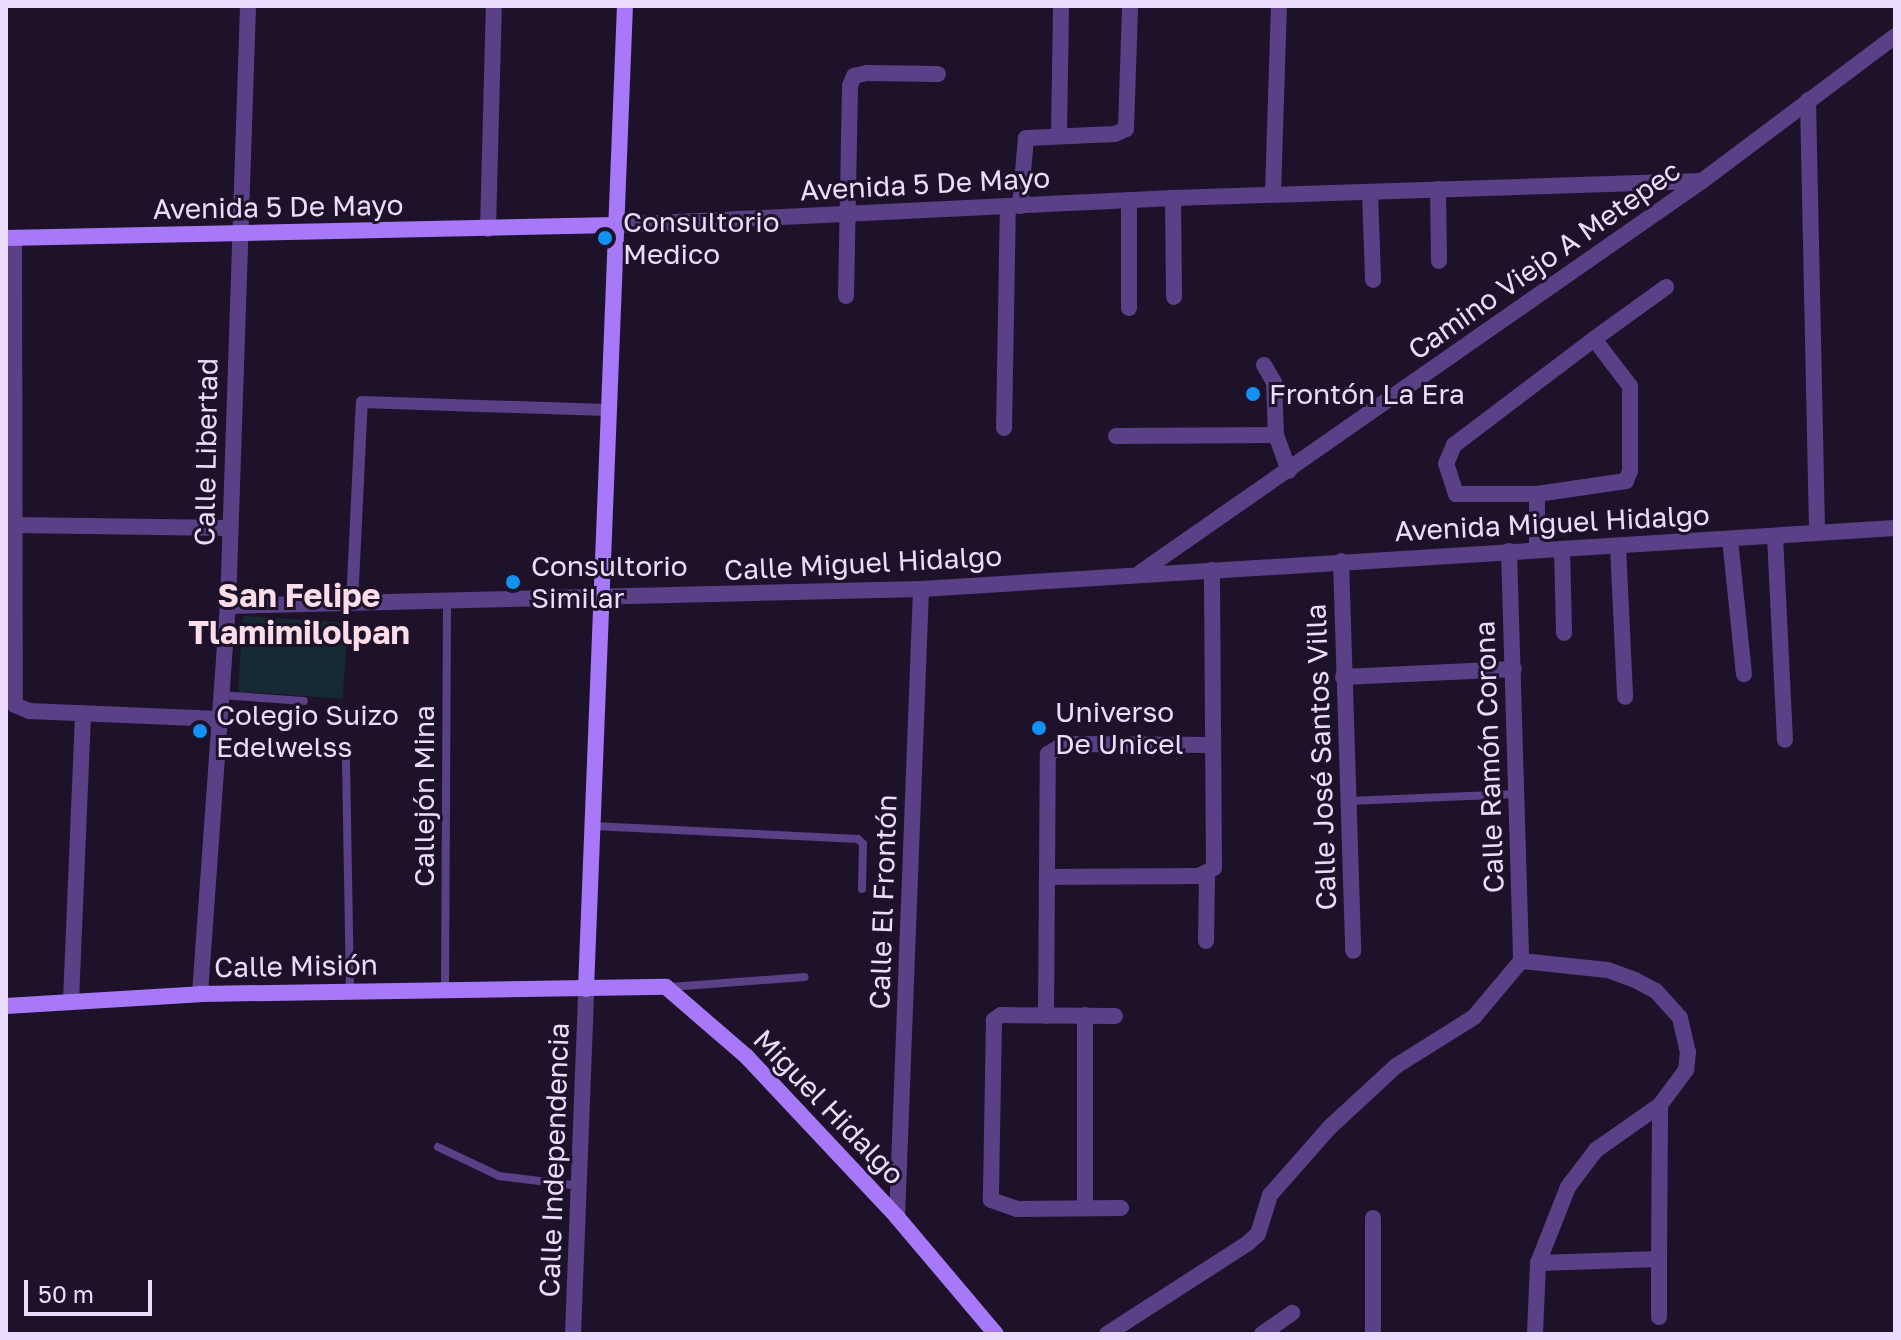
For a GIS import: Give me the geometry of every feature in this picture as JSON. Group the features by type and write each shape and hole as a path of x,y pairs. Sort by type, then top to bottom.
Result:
{"main road":[{"path":"625,6 606,410 586,989 666,987"},
{"name":"Avenida 5 De Mayo","path":"10,238 615,225"},
{"name":"Miguel Hidalgo","path":"666,987 746,1056 897,1217 996,1334"},
{"name":"Calle Misión","path":"6,1006 200,994 586,989"}],"street":[{"name":"Calle Libertad","path":"200,994 228,606 237,233 248,6"},
{"path":"488,229 494,6"},
{"path":"1059,135 1061,6"},
{"path":"1004,428 1014,206 1023,141 1030,136 1115,134 1126,129 1130,6"},
{"path":"1273,194 1279,6"},
{"name":"Camino Viejo A Metepec","path":"1139,573 1702,181 1895,36"},
{"path":"846,296 854,76 938,74"},
{"path":"1808,100 1817,532"},
{"name":"Avenida 5 De Mayo","path":"615,225 1173,198 1702,181"},
{"path":"1438,189 1439,261"},
{"path":"1370,192 1373,280"},
{"path":"1173,198 1174,297"},
{"path":"1129,200 1129,308"},
{"path":"10,238 14,525 9,690 18,709 29,711 219,719"},
{"path":"1594,339 1630,386 1629,477 1612,487 1461,497 1449,483 1448,454 1462,438 1594,339 1666,287"},
{"path":"1264,365 1275,388 1276,435 1289,471"},
{"path":"352,603 362,402 606,410"},
{"path":"1116,436 1276,435"},
{"path":"1537,494 1537,550"},
{"path":"14,525 230,528"},
{"name":"Avenida Miguel Hidalgo","path":"1212,570 1895,528"},
{"path":"1775,536 1785,740"},
{"path":"1730,539 1744,674"},
{"path":"1618,546 1625,697"},
{"path":"1562,549 1564,633"},
{"name":"Calle Ramón Corona","path":"1509,551 1521,961"},
{"name":"Calle José Santos Villa","path":"1341,561 1353,951"},
{"path":"1206,941 1211,869 1212,570"},
{"name":"Calle Miguel Hidalgo","path":"228,606 921,589 1212,570"},
{"name":"Calle El Frontón","path":"897,1217 921,589"},
{"path":"1343,677 1514,669"},
{"path":"71,1001 83,713"},
{"path":"1046,1016 1046,760 1055,747 1213,745"},
{"path":"1047,877 1211,869"},
{"path":"1107,1334 1258,1234 1270,1195 1330,1127 1396,1066 1474,1017 1521,961 1608,970 1656,991 1671,1006 1686,1031 1688,1052 1686,1070 1660,1105 1588,1159 1568,1187 1538,1263 1535,1334"},
{"name":"Calle Independencia","path":"573,1334 586,989"},
{"path":"1115,1016 1001,1015 992,1024 991,1200 1017,1209 1121,1208"},
{"path":"1085,1015 1085,1208"},
{"path":"1659,1317 1660,1105"},
{"path":"1373,1218 1373,1334"},
{"path":"1538,1263 1659,1259"},
{"path":"1262,1334 1292,1313"}],"lane":[{"name":"Callejón Mina","path":"445,991 447,601"},
{"path":"220,695 304,701"},
{"path":"346,761 350,991"},
{"path":"1348,801 1518,794"},
{"path":"593,826 858,839 863,844 862,889"},
{"path":"666,987 805,977"},
{"path":"438,1147 499,1176 579,1186"}],"shaded area":[{"path":"243,616 348,623 343,699 238,691"}],"place":[{"name":"Consultorio Medico","path":"605,238"},
{"name":"Frontón La Era","path":"1253,394"},
{"name":"Consultorio Similar","path":"513,582"},
{"name":"Universo De Unicel","path":"1039,728"},
{"name":"Colegio Suizo Edelwelss","path":"200,731"}],"district":[{"name":"San Felipe Tlamimilolpan","path":"299,614"}]}
